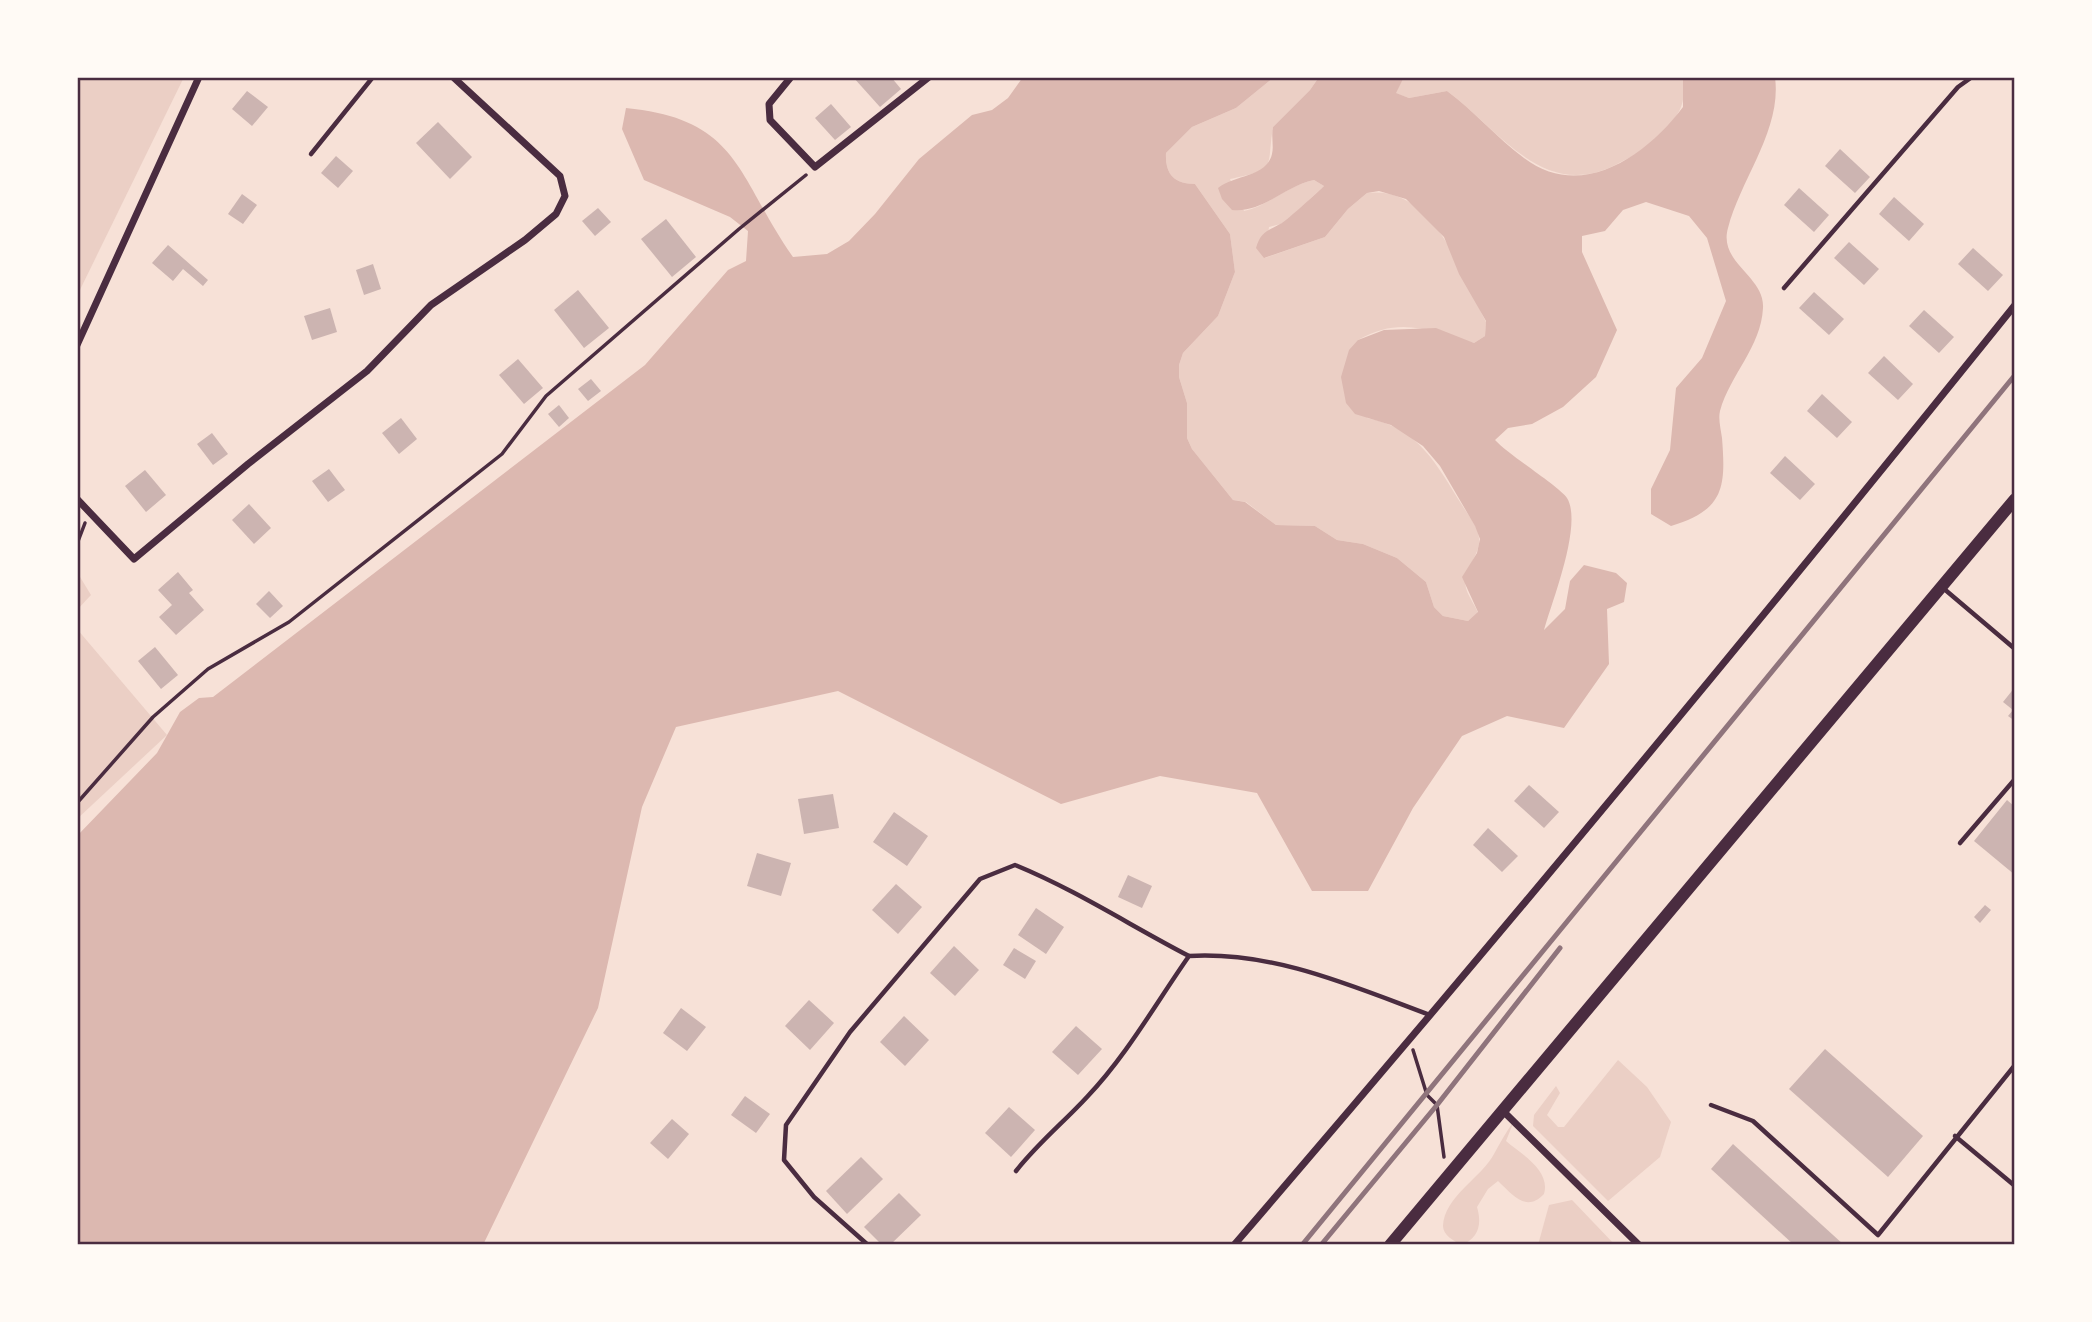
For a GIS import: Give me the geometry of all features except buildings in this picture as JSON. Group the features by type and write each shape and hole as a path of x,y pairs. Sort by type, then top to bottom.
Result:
{"main road":[{"path":"1390,1245 2015,499"}],"street":[{"path":"77,345 199,77"},
{"path":"77,499 134,559 247,464 367,371 431,304 525,240 556,214 565,197 560,176 453,77"},
{"path":"791,77 769,104 770,120 815,167 929,77"},
{"path":"1234,1245 1410,1041 1825,541 2015,305"},
{"path":"1502,1110 1639,1245"}],"lane":[{"path":"311,154 373,77"},
{"path":"1784,288 1958,87 1972,77"},
{"path":"1942,587 2015,649"},
{"path":"1960,843 2015,779"},
{"path":"868,1245 814,1198 784,1160 786,1125 850,1032 980,880 1015,865 1058,883 1132,927 1189,956 1214,954 1299,966 1431,1015"},
{"path":"1016,1171 1042,1138 1087,1097 1118,1059 1189,956"},
{"path":"1711,1105 1753,1121 1878,1235 1955,1136 2015,1065"},
{"path":"1955,1136 2015,1186"}],"path":[{"path":"77,803 153,718 199,677 289,622 502,454 546,396 815,167"},
{"path":"1410,1041 1427,1094 1437,1105 1444,1157"}],"shaded area":[{"path":"77,77 184,77 77,296"},
{"path":"1023,77 1274,77 1236,108 1192,127 1166,153 1167,167 1172,176 1181,182 1195,184 1230,234 1235,272 1218,316 1183,353 1179,365 1179,377 1187,403 1187,438 1192,449 1233,500 1245,502 1276,525 1315,526 1337,540 1363,544 1397,558 1426,582 1434,607 1443,616 1468,621 1478,612 1462,577 1477,553 1480,539 1475,526 1440,466 1423,446 1391,425 1355,414 1346,403 1341,377 1349,350 1358,340 1384,330 1436,328 1474,343 1485,336 1486,321 1459,274 1444,237 1406,199 1379,191 1367,193 1348,209 1325,237 1264,258 1256,248 1263,235 1285,221 1324,186 1314,180 1303,183 1264,203 1243,210 1232,210 1222,199 1218,188 1257,171 1269,162 1273,151 1273,127 1310,90 1319,77 1404,77 1396,93 1409,98 1447,91 1524,158 1546,170 1568,175 1590,174 1612,167 1651,141 1683,107 1683,77 1775,77 1776,97 1767,135 1728,228 1730,251 1757,287 1763,308 1757,335 1720,411 1723,471 1718,495 1702,513 1671,526 1651,514 1651,489 1670,450 1676,388 1702,358 1726,301 1707,238 1689,216 1646,202 1623,210 1605,231 1582,236 1582,252 1617,330 1596,377 1563,407 1532,424 1508,428 1495,440 1563,493 1571,510 1565,563 1544,630 1565,609 1570,581 1584,565 1616,573 1627,583 1624,602 1607,609 1609,664 1564,728 1507,716 1462,736 1413,808 1368,891 1312,891 1257,793 1160,776 1061,804 838,691 676,727 642,807 598,1008 483,1245 77,1245 77,836 157,753 180,712 199,698 213,697 645,365 728,270 746,261 748,231 730,217 644,180 622,129 626,108 664,114 693,125 715,139 732,157 746,178 793,257 827,254 849,241 875,214 919,159 972,115 992,110 1008,98"},
{"path":"1274,77 1319,77 1310,90 1273,127 1267,165 1256,172 1230,179 1244,211 1314,180 1324,186 1284,223 1269,227 1265,258 1325,237 1348,209 1367,193 1391,194 1411,203 1443,236 1486,322 1485,336 1474,343 1403,327 1374,332 1358,340 1367,418 1400,430 1424,450 1444,476 1477,529 1479,544 1465,581 1478,613 1468,621 1443,616 1434,607 1426,582 1397,558 1363,544 1337,540 1315,526 1276,525 1246,502 1233,500 1192,449 1187,438 1187,403 1179,377 1179,365 1183,353 1218,316 1235,272 1230,234 1195,184 1181,182 1172,176 1167,167 1166,153 1192,127 1236,108"},
{"path":"1404,77 1683,77 1684,89 1678,113 1646,148 1619,163 1592,173 1568,175 1546,169 1525,157 1447,91 1409,98 1395,93"},
{"path":"77,572 91,595 77,610"},
{"path":"77,629 167,735 77,819"},
{"path":"1618,1060 1647,1087 1671,1122 1660,1157 1608,1201 1533,1126 1534,1115 1556,1086 1560,1093 1547,1115 1558,1127 1564,1127"},
{"path":"1514,1121 1506,1141 1539,1170 1545,1185 1544,1194 1531,1202 1525,1202 1498,1181 1488,1189 1477,1207 1478,1230 1461,1245 1445,1232 1445,1216 1456,1197 1488,1163"},
{"path":"1572,1200 1615,1245 1538,1245 1549,1205"}],"railway":[{"path":"1302,1245 2015,375"},
{"path":"1321,1245 1437,1105 1560,948"}]}
